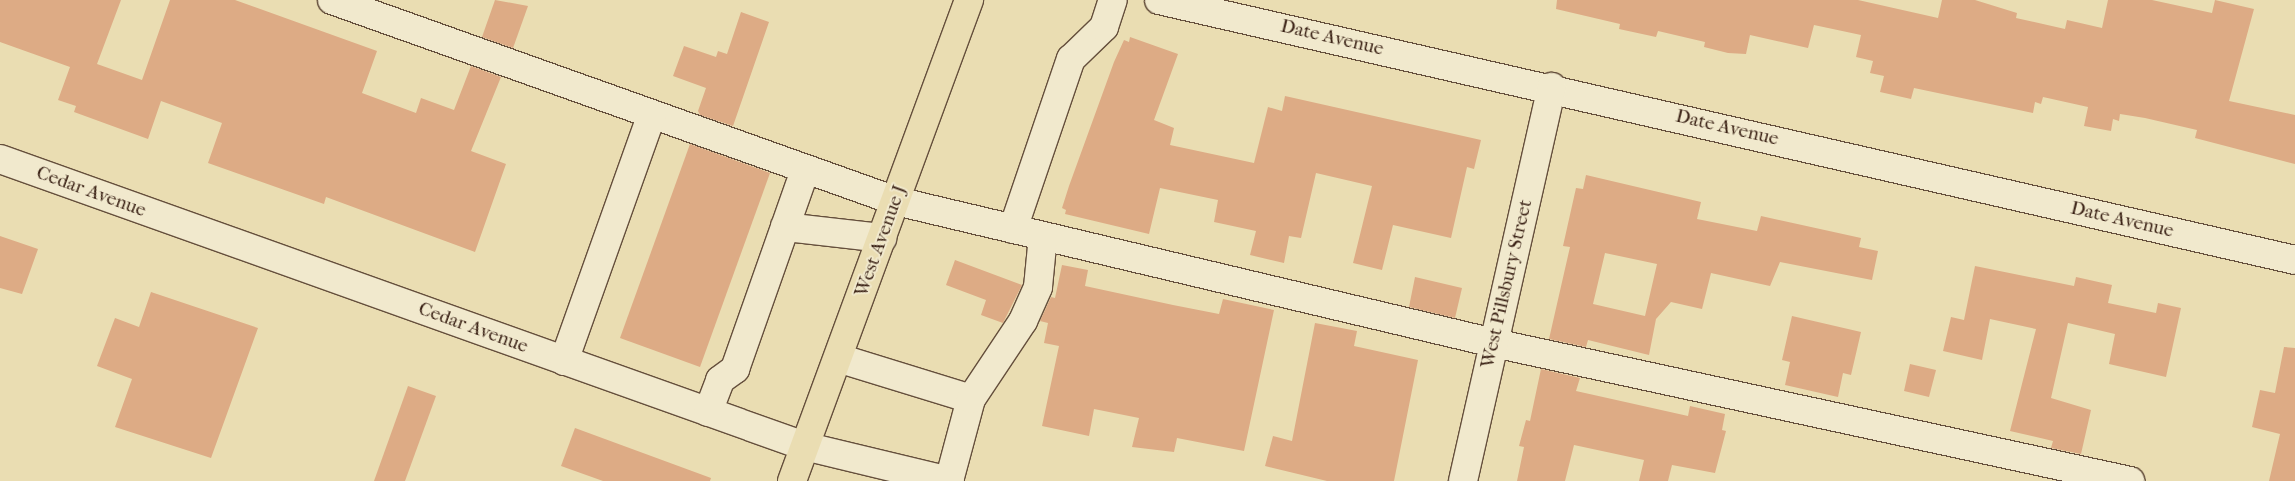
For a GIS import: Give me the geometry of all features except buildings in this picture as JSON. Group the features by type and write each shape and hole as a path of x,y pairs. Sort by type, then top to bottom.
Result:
{"main road":[{"name":"West Avenue J","path":"792,481 969,0"}],"street":[{"path":"332,0 896,201 1494,343 2130,481"},
{"path":"1013,229 1071,59 1104,27 1114,0"},
{"name":"Date Avenue","path":"1159,0 1552,87 2295,260"},
{"name":"West Pillsbury Street","path":"1463,481 1552,87"},
{"path":"564,361 652,114"},
{"name":"Cedar Avenue","path":"0,159 804,446 950,481"},
{"path":"708,412 720,380 735,369 805,170"},
{"path":"785,227 882,238"},
{"path":"950,481 971,399 1023,321 1034,296 1043,236"},
{"path":"838,358 971,399"}]}
